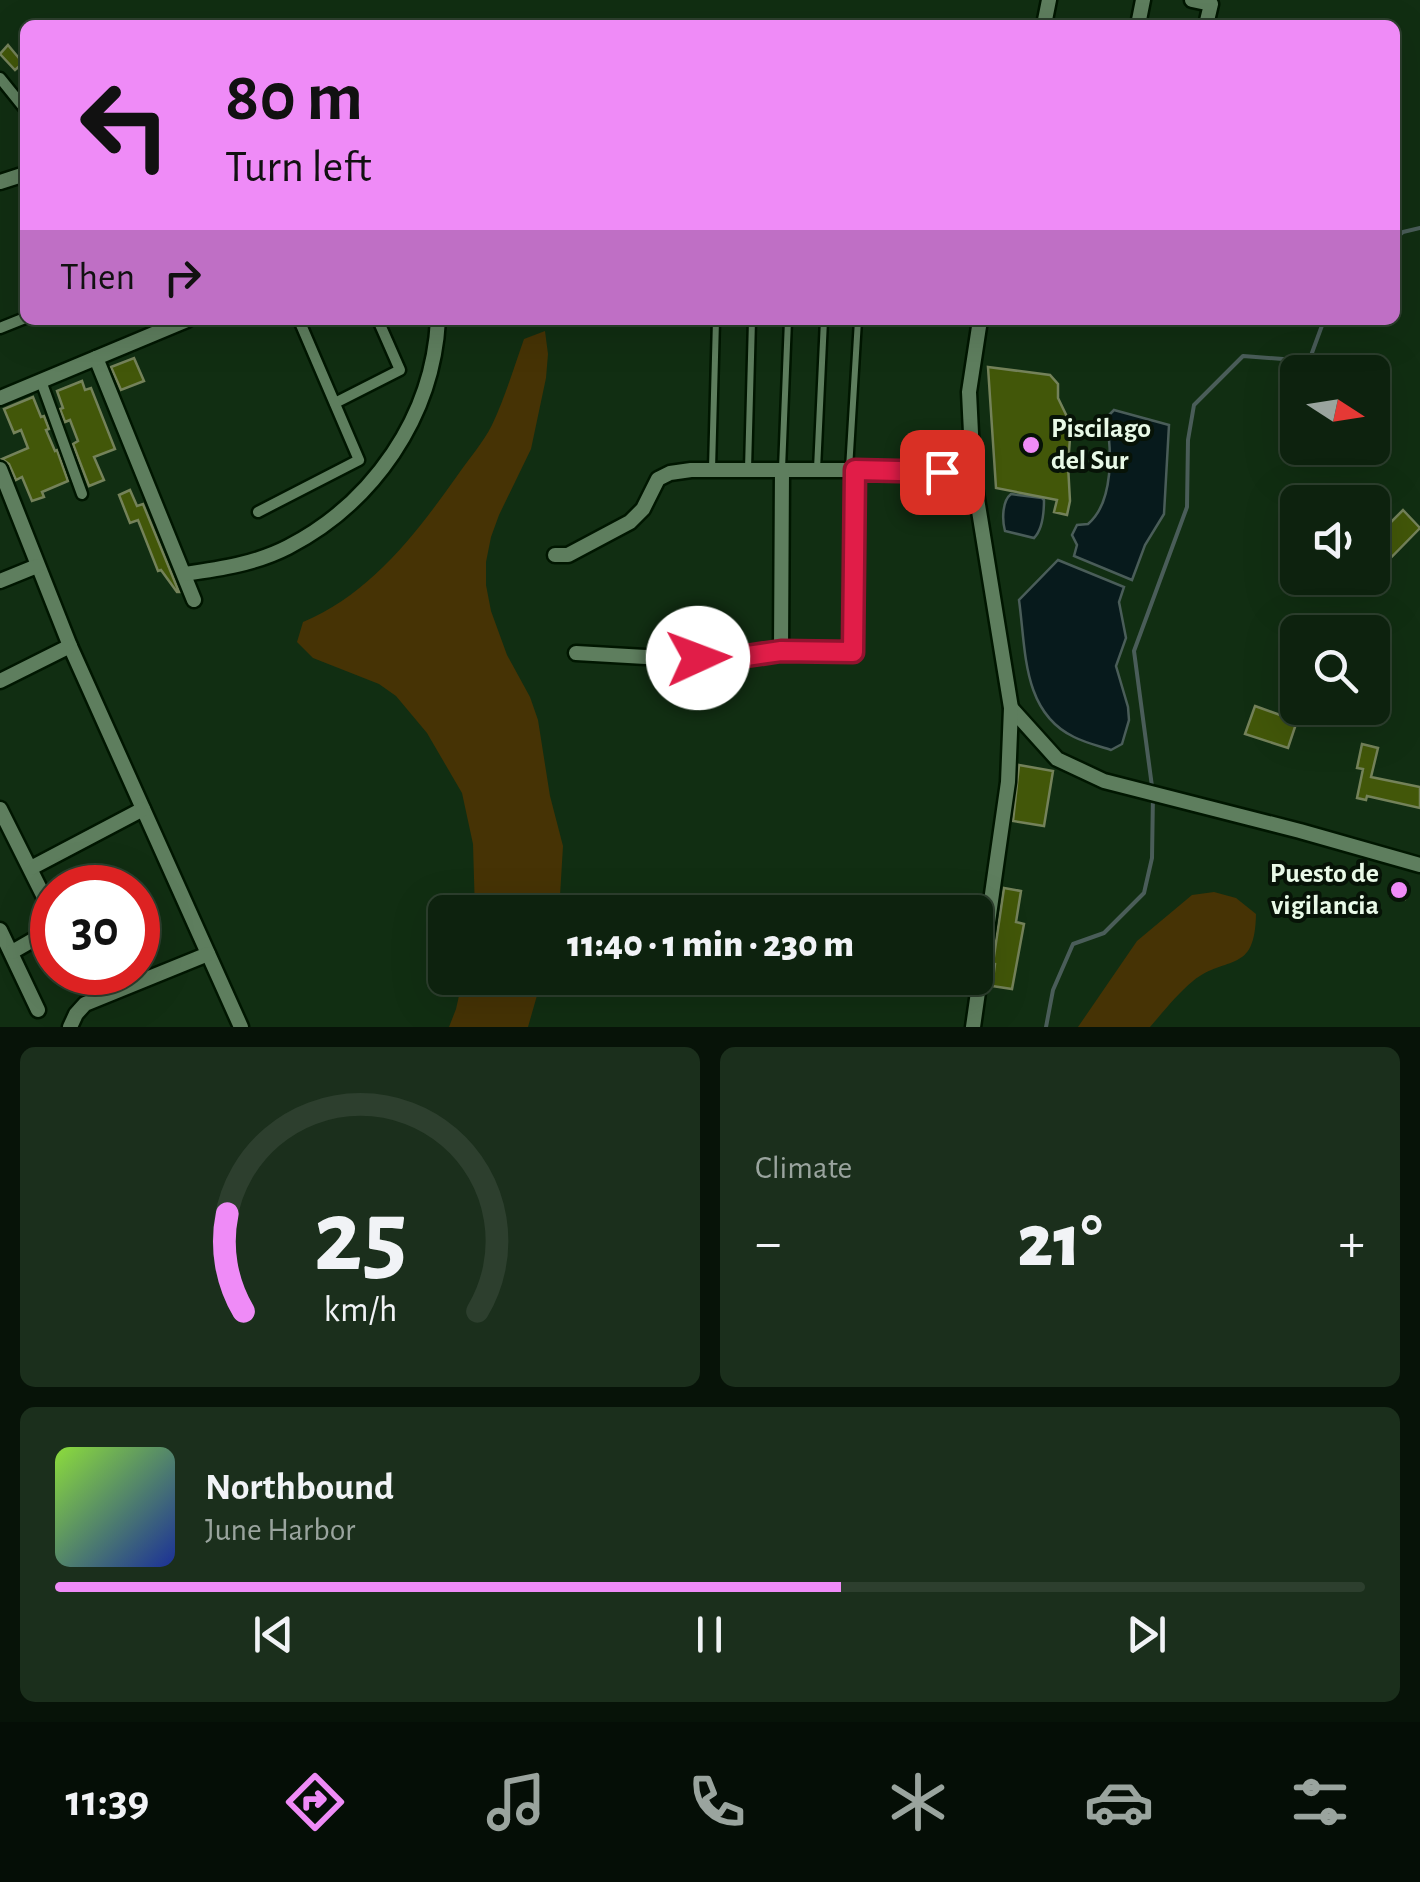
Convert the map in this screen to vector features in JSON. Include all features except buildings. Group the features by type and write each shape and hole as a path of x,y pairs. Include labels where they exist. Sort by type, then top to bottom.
{"street":[{"path":"1192,0 1211,4 1207,20"},
{"path":"0,78 20,103"},
{"path":"0,398 96,358 159,325"},
{"path":"258,512 359,460 301,325"},
{"path":"335,403 400,370 380,325"},
{"path":"184,574 236,566 285,548 330,521 370,486 401,443 424,395 438,325"},
{"path":"973,1027 1008,782 1011,708 973,474 969,392 979,325"},
{"path":"96,358 194,600"},
{"path":"42,381 82,494"},
{"path":"0,470 70,646 240,1027"},
{"path":"781,651 782,470"},
{"path":"576,653 733,658 781,651 853,652 852,470"},
{"path":"555,555 568,555 630,522 643,509 658,479 670,473 912,470 973,474"},
{"path":"0,581 37,566"},
{"path":"0,681 70,646"},
{"path":"1011,708 1056,759 1104,780 1420,865"},
{"path":"0,808 30,868"},
{"path":"36,865 143,809"},
{"path":"0,930 38,1010"},
{"path":"12,952 30,942"},
{"path":"70,1027 85,1004 208,954"}],"lane":[{"path":"712,470 716,325"},
{"path":"748,470 752,325"},
{"path":"782,470 788,325"},
{"path":"817,470 824,325"},
{"path":"852,470 858,325"}],"shaded area":[{"path":"545,331 546,378 531,449 491,537 486,585 507,655 538,720 550,796 563,846 560,895 474,895 473,844 462,793 427,733 396,696 379,684 313,658 297,642 303,622 350,596 390,560 425,519 488,432 524,339"},
{"path":"1114,410 1169,425 1164,514 1145,545 1132,580 1074,556 1077,545 1072,535 1077,525 1088,524 1096,514 1107,489 1110,460 1106,418"},
{"name":"Piscilago del Sur","path":"1011,494 1044,500 1041,525 1034,538 1005,531 1004,511"},
{"path":"1058,560 1124,587 1119,602 1126,638 1116,666 1129,720 1122,744 1111,750 1057,726 1044,712 1030,678 1019,600"},
{"path":"1214,892 1236,898 1256,914 1251,946 1245,955 1193,981 1150,1027 1078,1027 1137,941 1192,895"},
{"path":"459,995 537,995 528,1027 449,1027"}],"waterway":[{"path":"1400,235 1420,228"},
{"path":"1046,1027 1053,990 1073,944 1104,933 1144,893 1152,858 1153,794 1134,651 1187,507 1188,440 1194,405 1243,356 1309,361 1322,325"}],"place":[{"name":"Piscilago del Sur","path":"1031,445"},
{"name":"Puesto de vigilancia","path":"1399,890"}],"route":[{"path":"698,658 781,651 853,652 855,470 942,472"}]}
